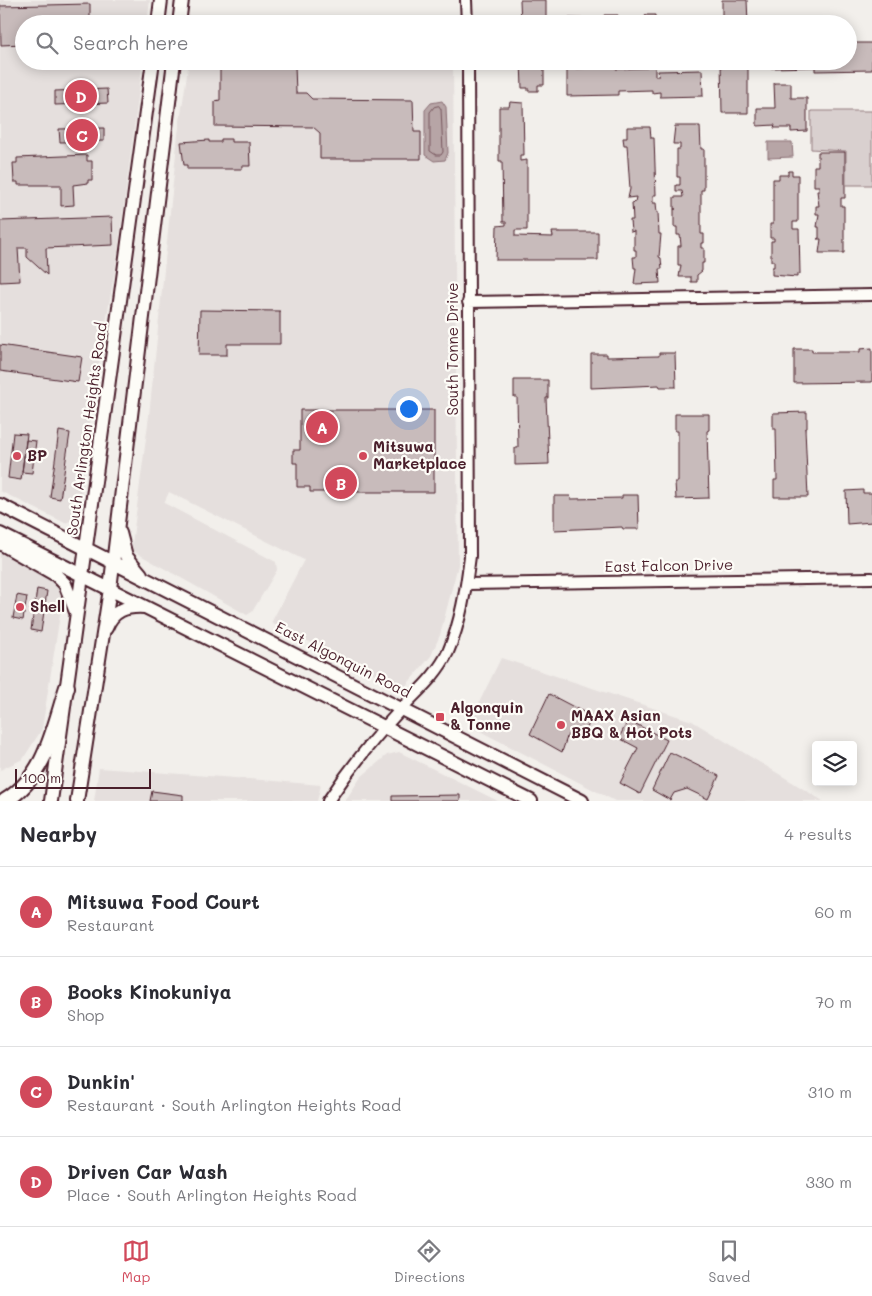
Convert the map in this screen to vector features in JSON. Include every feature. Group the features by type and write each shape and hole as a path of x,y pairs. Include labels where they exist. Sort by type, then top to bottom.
{"highway":[{"path":"5,801 23,789 42,763 67,687"}],"main road":[{"path":"159,15 161,0"},
{"path":"180,15 182,0"},
{"name":"South Arlington Heights Road","path":"52,801 83,575 88,551 152,70"},
{"path":"77,801 110,589 173,70"},
{"name":"East Algonquin Road","path":"0,505 582,801"},
{"path":"118,525 122,547 126,556 137,571 151,582"},
{"path":"0,534 532,801"},
{"path":"0,543 56,575 65,584 77,617"},
{"path":"103,637 108,623 118,611 128,606 147,608"}],"street":[{"path":"466,0 467,15"},
{"name":"South Tonne Drive","path":"328,801 350,770 402,708 433,678 447,653 456,630 467,584 470,556 468,70"},
{"path":"468,302 872,295"},
{"name":"East Falcon Drive","path":"467,584 872,578"}],"shaded area":[{"path":"0,0 150,0 148,15 15,15 15,70 142,70 117,258 90,416 79,513 76,519 65,523 0,491"},
{"path":"188,70 453,70 458,565 440,635 431,656 404,688 271,623 304,560 169,492 164,503 276,562 277,570 252,612 247,615 133,551 132,544 149,416 178,134"},
{"path":"811,111 872,111 872,185 846,185 846,151 811,149"},
{"path":"0,551 57,582 63,596 42,729 23,759 0,770"},
{"path":"501,658 692,721 823,801 615,801 468,725"},
{"path":"399,752 498,801 345,801 361,777 387,755"},
{"path":"99,768 321,785 317,801 94,801"}],"water":[{"path":"442,101 446,107 448,153 445,160 434,161 425,155 425,110 431,103"},
{"path":"768,142 792,142 793,157 768,158"}],"building":[{"path":"520,0 546,0 546,15 521,15"},
{"path":"722,0 747,0 748,15 722,15"},
{"path":"90,4 90,15 15,15 15,44 1,45 0,6"},
{"path":"857,43 872,43 872,70 815,71 857,70"},
{"path":"220,70 295,70 296,93 306,93 312,99 413,100 414,132 421,132 421,159 320,159 320,133 313,127 215,126 215,101 220,100"},
{"path":"521,70 544,70 544,85 538,85 538,91 528,91 528,88 522,88"},
{"path":"567,70 655,70 655,76 659,76 658,71 702,70 703,96 660,97 660,92 652,93 652,90 618,91 618,95 567,96"},
{"path":"721,70 748,70 748,113 722,113"},
{"path":"774,83 791,83 791,98 807,98 807,131 791,132 791,128 774,128 775,125 757,126 757,108 775,108"},
{"path":"107,89 108,103 55,105 55,91"},
{"path":"510,102 523,103 524,155 520,155 520,161 527,160 527,230 515,230 515,236 553,237 552,232 598,232 598,260 496,260 497,226 506,225 506,222 503,222 502,161 499,161 499,107 509,107"},
{"path":"675,126 700,126 701,149 704,149 704,190 701,190 701,234 704,234 704,243 701,243 701,248 704,248 704,263 702,263 702,271 697,275 697,282 691,282 691,277 679,277 681,265 678,265 678,246 681,246 680,235 677,235 677,227 674,227 674,197 683,197 682,191 676,191 676,185 680,185 680,177 677,177 677,149 680,149 680,144 673,144"},
{"path":"627,127 650,127 651,138 654,138 656,195 653,195 653,203 656,203 659,234 661,234 659,257 661,258 662,269 659,269 660,283 634,284 636,268 634,268 633,257 636,257 636,250 634,250 634,231 631,232 630,220 633,220 632,203 635,202 636,197 628,198 630,189 627,145 624,145 623,138 627,138"},
{"path":"104,128 104,141 60,142 59,129"},
{"path":"221,139 231,139 231,142 249,142 250,166 242,166 242,169 187,169 187,165 184,165 181,142 209,140 209,142 221,142"},
{"path":"818,152 845,152 845,198 841,198 841,206 844,206 844,253 819,253 821,239 817,239 819,238 819,227 817,227 819,214 816,214 816,206 819,206 817,191 819,191 819,186 814,186 814,166 818,166"},
{"path":"87,155 87,161 92,161 92,180 88,180 88,183 73,185 74,205 61,206 61,185 18,185 18,182 14,182 13,163 17,163 17,158"},
{"path":"788,171 792,171 792,175 798,175 798,222 793,222 793,229 799,229 800,274 797,274 797,277 772,275 774,261 771,261 771,241 774,241 774,238 770,238 770,224 773,224 773,179 779,179 779,175 788,175"},
{"path":"112,217 113,245 46,248 47,275 27,257 27,248 18,248 20,281 0,282 0,221"},
{"path":"200,310 280,311 280,344 227,344 227,355 199,355"},
{"path":"0,345 82,357 78,382 0,371"},
{"path":"872,348 872,382 794,383 794,349 812,349 812,352 860,352 860,349"},
{"path":"659,353 675,353 676,387 660,387 659,385 591,388 591,354 607,354 607,357 659,356"},
{"path":"514,380 548,380 548,398 546,398 549,464 515,465 515,448 518,448 517,397 514,397"},
{"name":"Mitsuwa Marketplace","path":"300,410 434,410 434,492 310,492 310,487 297,487 297,463 293,463 293,450 300,450"},
{"path":"807,412 807,428 805,429 808,497 774,497 774,480 777,480 776,429 773,429 773,413"},
{"path":"675,414 709,414 709,430 707,431 709,498 676,499 678,431 675,431"},
{"name":"BP","path":"59,431 70,433 60,499 50,497"},
{"name":"BP","path":"13,433 27,434 21,480 8,478"},
{"path":"26,440 36,441 32,473 22,472"},
{"path":"863,490 863,493 872,493 872,522 847,524 846,491"},
{"path":"622,495 638,495 639,529 623,529 622,527 554,530 554,496 570,496 571,499 622,498"},
{"name":"Shell","path":"37,589 47,591 41,632 31,630"},
{"name":"Shell","path":"17,595 27,597 23,620 13,618"},
{"name":"MAAX Asian BBQ & Hot Pots","path":"549,694 593,717 580,740 568,734 562,752 530,734"},
{"path":"628,720 667,740 640,794 620,783 638,748 619,738"},
{"path":"670,752 719,776 708,799 687,789 674,793 670,800 652,790"},
{"path":"152,791 183,795 183,801 150,801"},
{"path":"460,795 460,801 392,801 392,796"}],"place":[{"name":"Driven Car Wash","path":"81,96"},
{"name":"Dunkin'","path":"82,135"},
{"name":"Mitsuwa Food Court","path":"322,427"},
{"name":"BP","path":"17,456"},
{"name":"Mitsuwa Marketplace","path":"363,456"},
{"name":"Books Kinokuniya","path":"341,483"},
{"name":"Shell","path":"20,607"},
{"name":"Algonquin & Tonne","path":"440,717"},
{"name":"MAAX Asian BBQ & Hot Pots","path":"561,725"}]}
